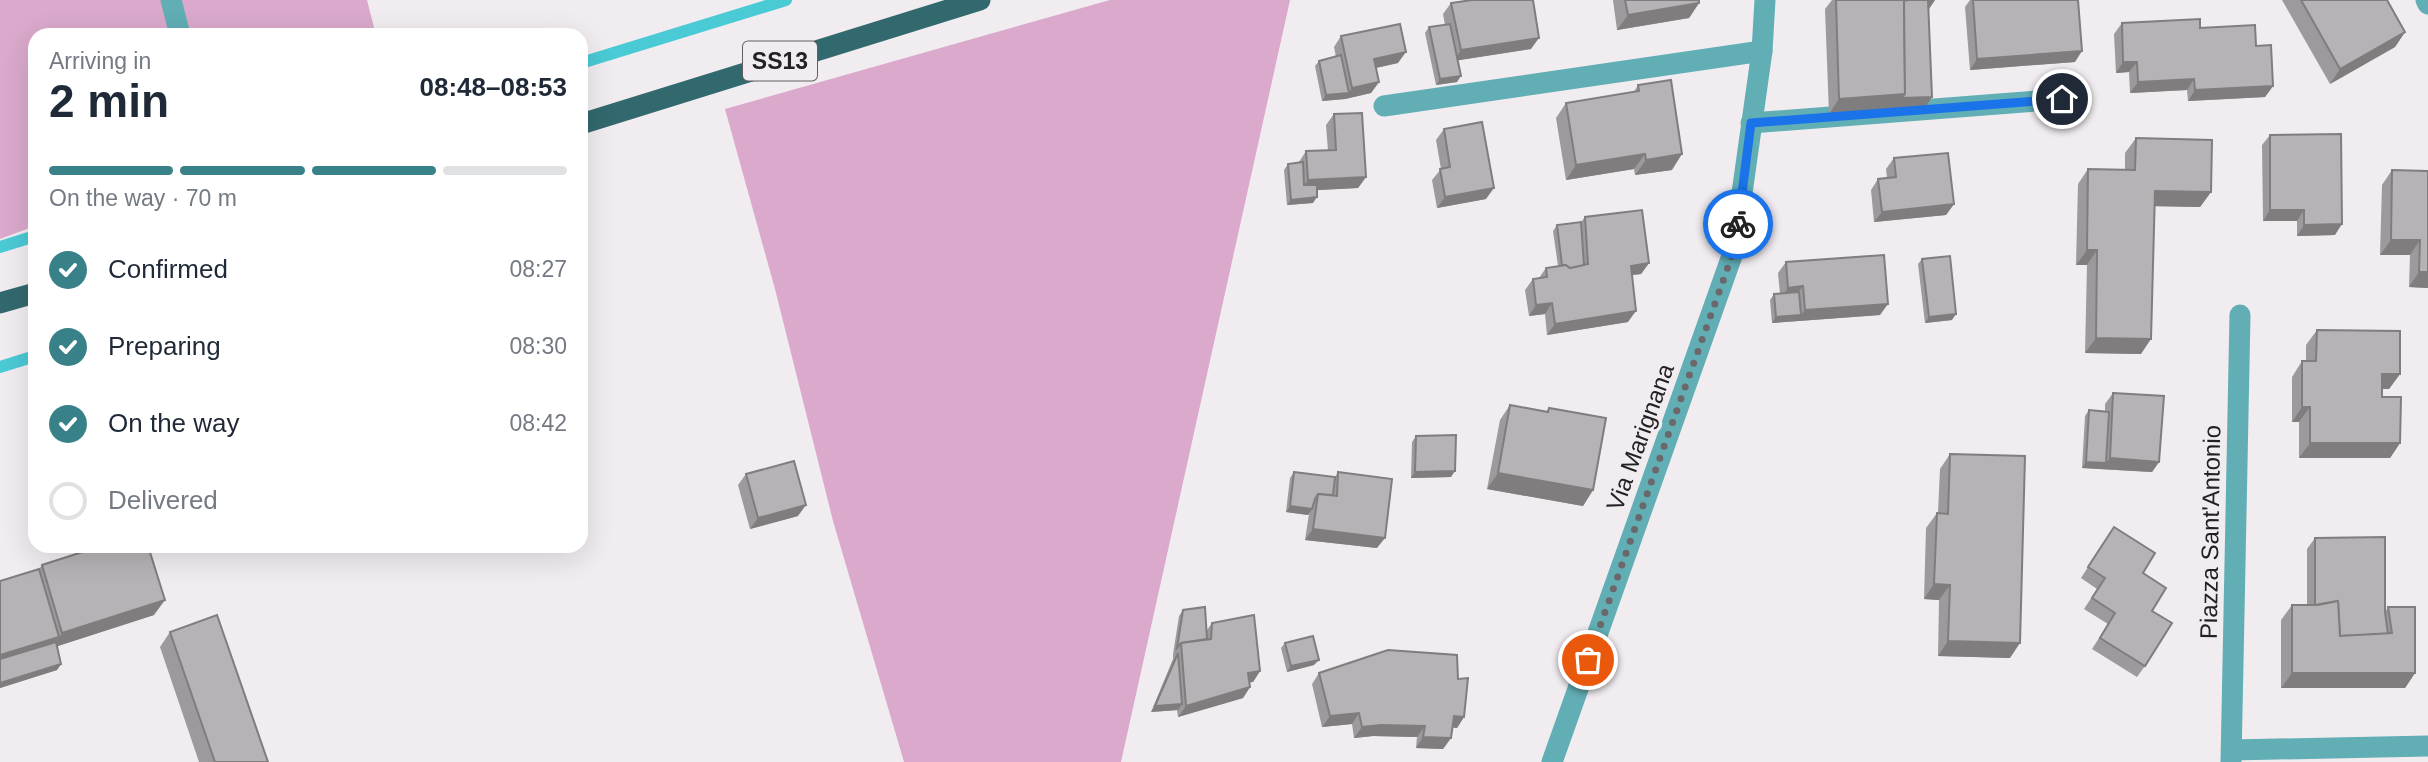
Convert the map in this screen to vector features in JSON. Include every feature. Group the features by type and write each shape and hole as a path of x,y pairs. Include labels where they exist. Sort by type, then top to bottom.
{"main road":[{"name":"SS13","path":"588,122 955,4 980,0"},
{"path":"0,303 28,295"}],"street":[{"path":"171,0 178,28"},
{"name":"Via Marignana","path":"1552,762 1734,250 1762,51 1765,0"},
{"path":"1384,106 1762,51"},
{"path":"1751,123 2062,99"},
{"name":"Piazza Sant'Antonio","path":"2241,315 2231,756 2428,746"}],"shaded area":[{"path":"0,0 367,0 374,28 28,28 28,229 0,239"},
{"path":"1110,0 1290,0 1121,762 904,762 833,521 775,289 725,109"}],"building":[{"path":"1472,0 1533,0 1539,38 1461,50 1451,3"},
{"path":"1625,0 1699,0 1699,3 1628,15"},
{"path":"1836,0 1904,0 1905,94 1839,99"},
{"path":"1928,0 1932,97 1902,98 1905,94 1904,1"},
{"path":"1973,0 2078,0 2082,51 1977,59"},
{"path":"2301,0 2387,0 2405,32 2340,69"},
{"path":"2200,19 2200,28 2255,25 2256,46 2271,45 2273,86 2195,90 2194,79 2138,82 2137,62 2123,62 2122,23"},
{"path":"1400,24 1406,52 1374,59 1379,82 1352,88 1341,36"},
{"path":"1450,24 1461,76 1440,79 1429,27"},
{"path":"1341,55 1349,93 1326,95 1319,61"},
{"path":"1671,80 1682,154 1646,160 1645,154 1576,165 1566,103 1639,91 1638,85"},
{"path":"1362,113 1366,177 1308,180 1306,151 1336,150 1334,114"},
{"path":"1482,122 1494,188 1445,197 1440,169 1450,167 1444,129"},
{"path":"2341,134 2342,224 2304,225 2304,210 2270,210 2270,135"},
{"path":"2136,138 2212,140 2211,192 2155,191 2151,339 2096,338 2097,250 2087,250 2088,169 2135,170"},
{"path":"1948,153 1954,204 1882,212 1878,179 1896,177 1894,158"},
{"path":"1303,162 1304,185 1317,185 1317,197 1291,200 1288,164"},
{"path":"2392,170 2428,171 2428,272 2419,272 2420,240 2391,240"},
{"path":"1642,210 1649,263 1631,266 1636,311 1555,324 1552,303 1536,305 1533,279 1547,277 1546,268 1566,265 1570,268 1588,264 1585,217"},
{"path":"1581,222 1584,265 1570,268 1562,265 1557,225"},
{"path":"1884,255 1888,304 1805,310 1803,286 1788,288 1786,262"},
{"path":"1950,256 1956,314 1929,317 1922,259"},
{"path":"1799,292 1801,315 1776,317 1774,294"},
{"path":"2317,330 2400,331 2400,374 2382,374 2382,397 2401,397 2400,443 2310,443 2310,407 2302,407 2302,361 2316,361"},
{"path":"2113,393 2164,396 2159,462 2110,458"},
{"path":"1510,405 1548,412 1549,408 1606,418 1593,490 1498,473"},
{"path":"2089,410 2109,412 2106,463 2086,462"},
{"path":"1456,435 1455,471 1415,472 1416,436"},
{"path":"1950,454 2025,456 2020,643 1948,641 1950,585 1934,584 1937,513 1948,514"},
{"path":"794,461 806,505 758,518 746,474"},
{"path":"1294,472 1335,477 1333,495 1318,494 1312,509 1290,506"},
{"path":"1338,472 1392,479 1385,538 1313,529 1318,494 1337,496"},
{"path":"2114,527 2155,553 2143,573 2166,588 2152,611 2172,623 2145,666 2100,638 2115,613 2092,598 2105,578 2088,567"},
{"path":"2385,537 2385,612 2388,634 2340,636 2338,601 2315,605 2315,538"},
{"path":"79,553 150,553 165,600 62,633 42,565"},
{"path":"39,569 59,637 0,655 0,581"},
{"path":"2338,601 2340,636 2392,633 2388,607 2415,607 2415,673 2292,673 2292,605 2318,605"},
{"path":"1205,607 1207,639 1181,643 1177,648 1183,610"},
{"path":"217,615 268,762 215,762 170,632"},
{"path":"1254,615 1260,671 1248,673 1250,687 1186,706 1181,643 1211,639 1212,623"},
{"path":"1313,636 1319,660 1291,666 1285,643"},
{"path":"56,642 61,664 0,683 0,659"},
{"path":"1388,650 1457,655 1458,679 1468,678 1464,717 1454,716 1451,738 1423,737 1425,726 1362,727 1359,713 1330,716 1319,673"},
{"path":"1178,653 1182,704 1155,706"}],"waterway":[{"path":"588,61 786,0"},
{"path":"0,247 28,238"},
{"path":"0,367 28,358"}],"way so far":[{"path":"1588,660 1734,250 1738,224"}],"route":[{"path":"1738,224 1751,123 2062,99"}]}
